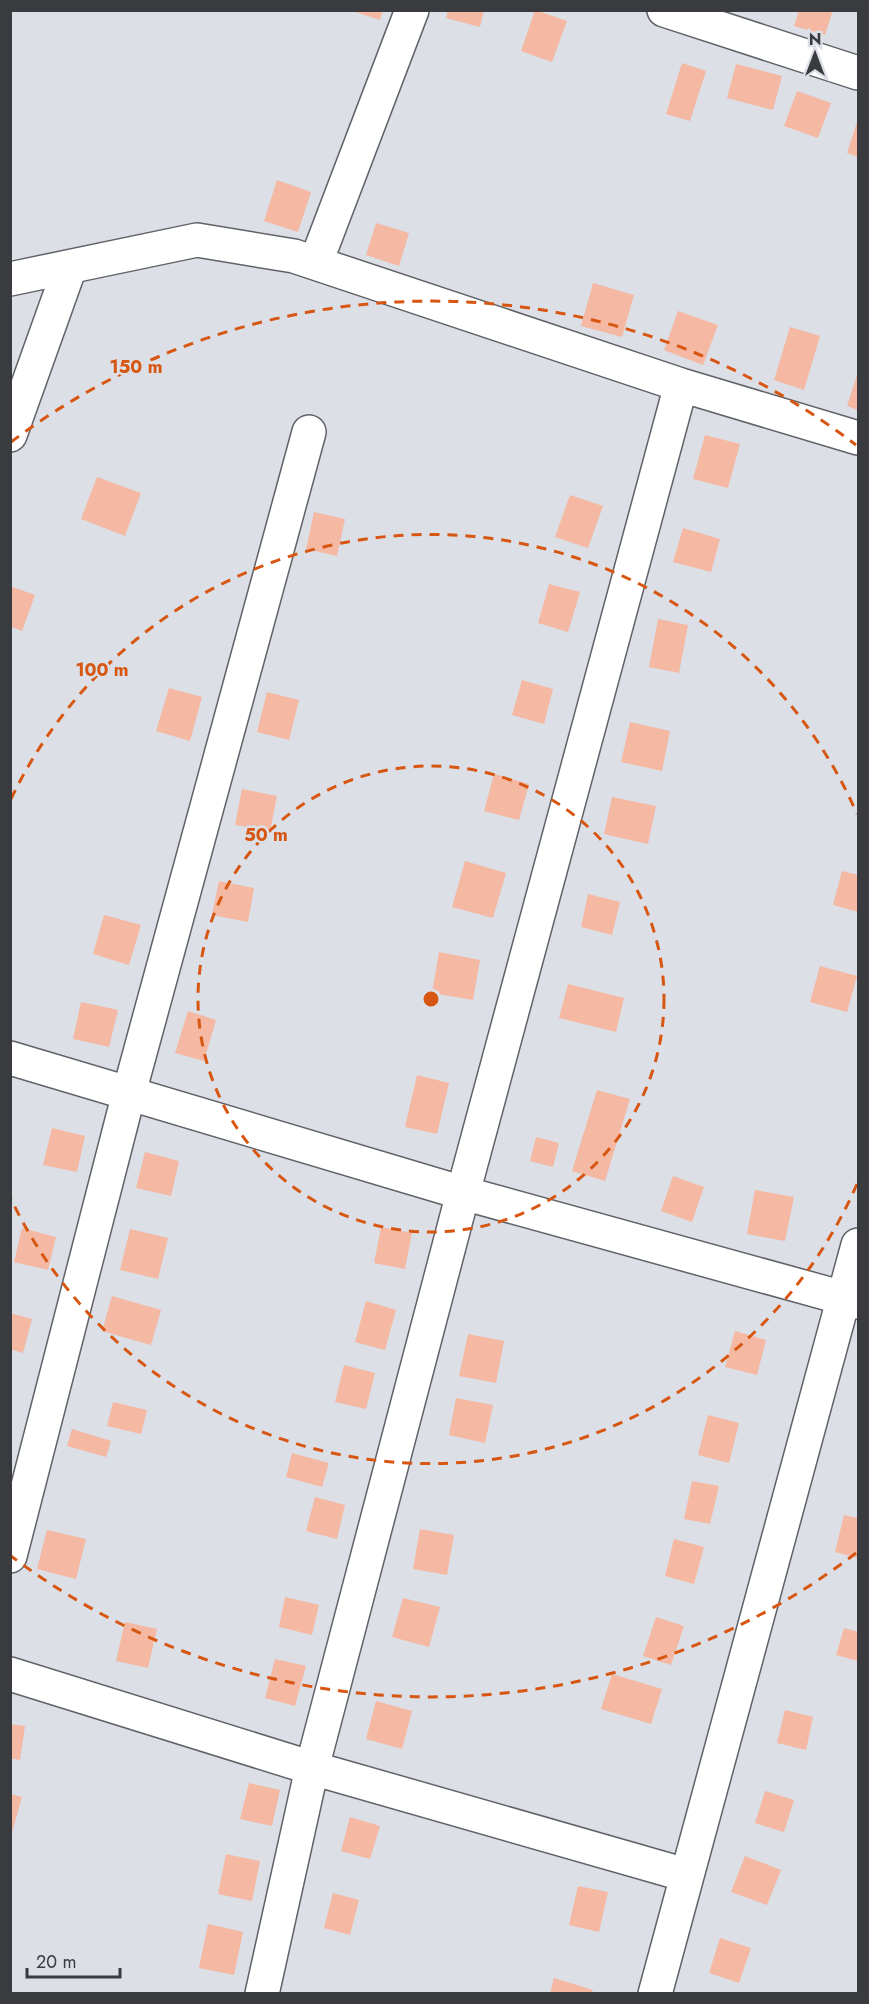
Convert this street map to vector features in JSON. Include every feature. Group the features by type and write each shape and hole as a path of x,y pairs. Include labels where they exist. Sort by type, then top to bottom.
{"street":[{"path":"316,262 412,10"},
{"path":"664,10 858,73"},
{"path":"10,279 197,240 294,256 681,385 858,438"},
{"path":"10,435 70,267"},
{"path":"262,1994 312,1768 463,1193 681,385"},
{"path":"10,1556 129,1093 309,432"},
{"path":"10,1058 463,1193 851,1300"},
{"path":"655,1994 686,1875 851,1300 858,1245"},
{"path":"10,1674 312,1768 686,1875"}],"building":[{"path":"349,10 383,10 380,20"},
{"path":"448,10 484,10 480,27 446,18"},
{"path":"535,10 567,21 552,62 521,51"},
{"path":"799,10 833,10 825,35 794,26"},
{"path":"682,63 706,71 690,121 666,114"},
{"path":"736,64 782,76 773,110 727,98"},
{"path":"797,91 831,103 818,138 784,126"},
{"path":"858,119 858,157 847,153"},
{"path":"277,180 311,192 298,232 264,221"},
{"path":"376,223 409,233 399,266 366,255"},
{"path":"593,283 634,295 622,337 581,326"},
{"path":"678,311 718,325 703,365 664,350"},
{"path":"790,327 820,336 804,390 774,380"},
{"path":"858,372 858,410 847,406"},
{"path":"705,435 740,444 728,488 693,479"},
{"path":"97,477 141,493 125,536 81,519"},
{"path":"570,495 603,506 588,548 555,537"},
{"path":"314,512 345,519 337,556 306,549"},
{"path":"683,528 720,539 711,572 673,562"},
{"path":"549,584 580,592 568,632 538,623"},
{"path":"10,586 35,595 22,631 10,626"},
{"path":"658,619 688,625 679,673 649,667"},
{"path":"522,680 553,689 544,724 512,715"},
{"path":"169,688 202,697 190,741 156,731"},
{"path":"267,692 299,700 289,740 257,732"},
{"path":"630,722 670,731 662,771 621,762"},
{"path":"494,774 529,784 519,820 484,811"},
{"path":"242,789 277,796 270,831 235,825"},
{"path":"612,797 656,806 648,844 604,834"},
{"path":"465,861 506,873 493,918 452,907"},
{"path":"842,871 858,875 858,912 833,905"},
{"path":"219,881 254,888 248,922 212,915"},
{"path":"588,894 620,902 612,935 581,927"},
{"path":"104,915 141,925 129,965 93,954"},
{"path":"439,952 480,960 473,1000 432,993"},
{"path":"820,966 857,976 847,1012 810,1002"},
{"path":"568,984 624,998 616,1032 559,1018"},
{"path":"81,1002 118,1010 109,1047 73,1039"},
{"path":"188,1011 216,1020 204,1061 175,1053"},
{"path":"417,1075 449,1083 437,1134 405,1127"},
{"path":"597,1090 630,1099 605,1181 572,1171"},
{"path":"52,1128 85,1136 77,1172 43,1165"},
{"path":"536,1137 559,1143 553,1167 530,1161"},
{"path":"145,1152 179,1161 171,1196 136,1188"},
{"path":"673,1176 704,1187 692,1222 661,1211"},
{"path":"755,1190 794,1197 785,1241 747,1234"},
{"path":"381,1227 412,1233 405,1269 374,1263"},
{"path":"22,1228 56,1237 48,1270 14,1262"},
{"path":"130,1229 168,1238 158,1279 120,1270"},
{"path":"112,1296 161,1310 151,1345 102,1331"},
{"path":"366,1301 396,1310 385,1350 355,1342"},
{"path":"10,1313 32,1319 23,1353 10,1349"},
{"path":"735,1331 766,1340 757,1375 725,1367"},
{"path":"468,1334 504,1341 496,1383 459,1376"},
{"path":"344,1365 375,1373 366,1409 335,1402"},
{"path":"456,1398 493,1405 485,1443 449,1435"},
{"path":"113,1402 147,1410 141,1434 107,1426"},
{"path":"708,1415 739,1423 729,1463 698,1455"},
{"path":"72,1429 111,1441 106,1457 67,1446"},
{"path":"292,1453 329,1463 322,1487 286,1477"},
{"path":"692,1481 719,1486 710,1524 684,1519"},
{"path":"315,1497 345,1505 337,1539 306,1531"},
{"path":"844,1515 858,1518 858,1558 835,1552"},
{"path":"420,1529 454,1535 447,1575 413,1569"},
{"path":"47,1530 86,1539 76,1579 37,1569"},
{"path":"674,1539 704,1547 694,1584 665,1576"},
{"path":"285,1597 319,1605 312,1635 279,1627"},
{"path":"403,1598 440,1607 429,1647 392,1637"},
{"path":"656,1617 684,1626 671,1665 643,1656"},
{"path":"125,1622 157,1629 148,1668 116,1661"},
{"path":"844,1628 858,1632 858,1661 836,1655"},
{"path":"275,1659 306,1666 295,1706 265,1698"},
{"path":"612,1674 662,1689 651,1724 601,1709"},
{"path":"376,1701 412,1711 402,1749 366,1739"},
{"path":"785,1710 813,1717 806,1750 777,1743"},
{"path":"10,1724 25,1726 20,1760 10,1758"},
{"path":"249,1783 280,1790 272,1826 240,1819"},
{"path":"765,1791 794,1800 784,1832 755,1823"},
{"path":"10,1794 22,1797 11,1836 10,1836"},
{"path":"350,1817 380,1826 370,1859 341,1851"},
{"path":"226,1854 260,1861 252,1901 218,1894"},
{"path":"745,1856 781,1870 767,1905 731,1892"},
{"path":"578,1886 608,1892 599,1932 569,1925"},
{"path":"333,1893 359,1900 350,1935 324,1928"},
{"path":"208,1924 243,1932 234,1975 199,1968"},
{"path":"720,1938 751,1948 739,1983 709,1973"},
{"path":"554,1978 593,1990 591,1994 550,1994"}]}
